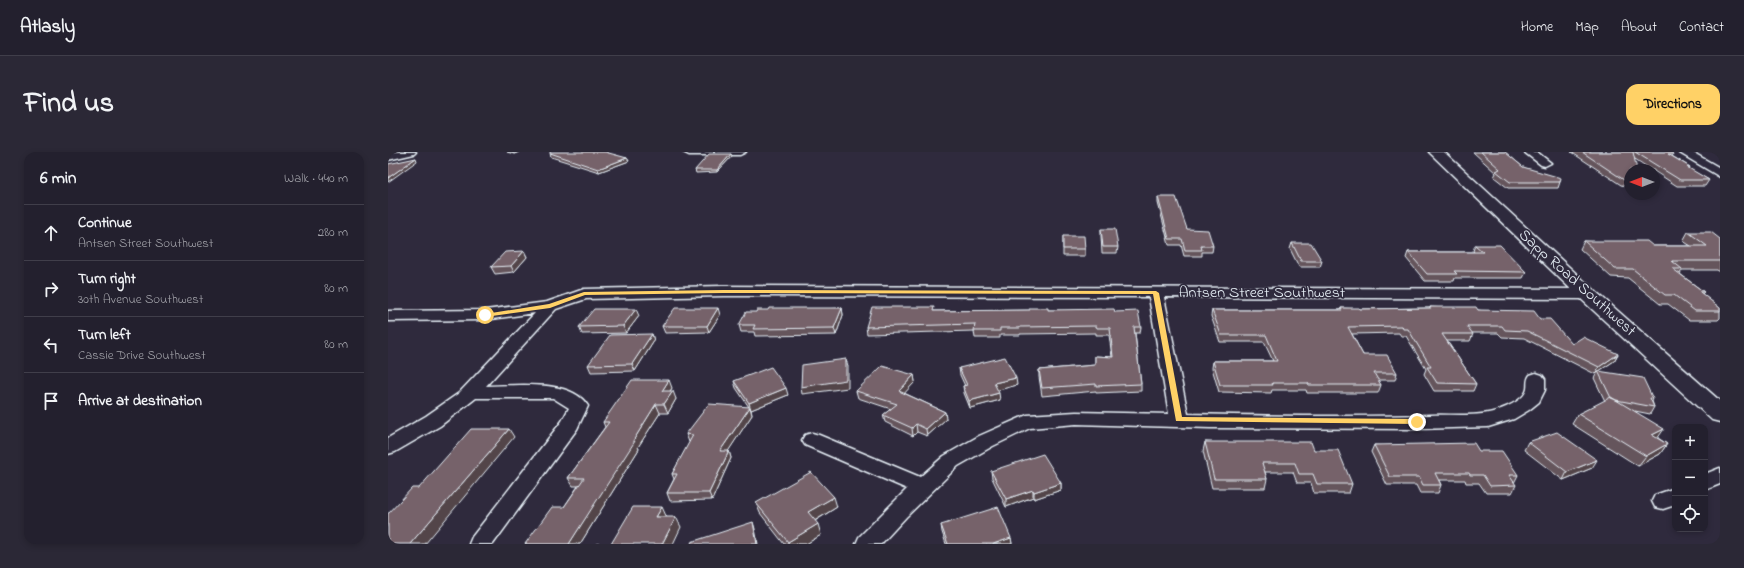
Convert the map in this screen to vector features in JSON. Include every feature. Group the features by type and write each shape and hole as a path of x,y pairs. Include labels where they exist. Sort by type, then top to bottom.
{"street":[{"path":"388,156 410,152"},
{"path":"689,152 740,152"},
{"name":"Sapp Road Southwest","path":"1436,152 1587,294 1720,414"},
{"path":"1530,152 1545,163"},
{"path":"1684,152 1720,173"},
{"name":"Antsen Street Southwest","path":"388,316 485,315 550,306 584,294 723,291 1587,294"},
{"path":"1156,293 1179,419"},
{"path":"388,446 433,421 472,392 550,306"},
{"path":"867,544 922,487 951,460 986,441 1027,422 1076,418 1417,422 1488,420 1507,414 1532,398 1536,390 1536,379"},
{"path":"472,392 556,392 569,398 579,406 570,424 480,544"},
{"path":"812,440 922,487"},
{"path":"1708,481 1720,476"}],"building":[{"path":"550,152 605,152 627,158 598,169"},
{"path":"1481,152 1505,152 1523,167 1561,178 1560,182 1510,182 1496,171 1500,169"},
{"path":"1582,152 1633,152 1636,164 1624,164 1624,180"},
{"path":"1635,152 1671,152 1673,154 1668,154 1709,180 1680,180 1660,168 1660,164 1654,164"},
{"path":"709,154 731,154 717,170 695,170"},
{"path":"416,158 388,178 388,164"},
{"path":"1158,197 1176,197 1187,229 1208,230 1213,246 1201,246 1202,250 1185,250 1182,239 1169,239"},
{"path":"1101,229 1115,229 1118,247 1103,247"},
{"path":"1688,232 1711,232 1720,239 1720,261 1672,261 1682,269 1673,269 1704,292 1700,292 1720,308 1720,311 1695,311 1674,295 1665,295 1633,269 1615,269 1584,241 1647,241 1653,246 1707,246"},
{"path":"1063,236 1084,236 1085,249 1063,249"},
{"path":"1292,243 1311,243 1322,261 1301,261"},
{"path":"1475,245 1500,245 1526,272 1454,271 1457,274 1427,274 1408,252 1483,252"},
{"path":"524,251 511,266 491,267 505,252"},
{"path":"872,307 934,307 933,311 1030,310 1030,308 1048,308 1048,310 1114,309 1115,312 1138,311 1141,327 1134,327 1141,384 1096,386 1096,384 1042,388 1039,370 1095,365 1095,356 1113,357 1110,328 1097,328 1096,326 1020,327 1000,328 1000,331 974,331 975,324 866,327"},
{"path":"1430,307 1476,307 1478,310 1534,311 1540,319 1550,319 1572,344 1583,337 1618,354 1599,367 1527,331 1505,330 1502,326 1467,326 1473,334 1442,334 1476,384 1437,383 1427,367 1431,367 1408,329 1403,329 1402,326 1348,327 1363,355 1387,355 1397,373 1374,373 1381,385 1309,385 1308,383 1272,383 1273,385 1220,385 1213,361 1277,361 1266,335 1221,335 1212,310 1342,310 1341,308 1431,308"},
{"path":"675,308 718,308 707,326 662,326"},
{"path":"769,308 842,308 834,328 753,329 755,325 739,325 746,312 768,310"},
{"path":"594,309 636,309 623,326 579,327"},
{"path":"652,334 632,364 588,365 610,335"},
{"path":"1005,357 1016,378 994,383 999,393 969,401 963,386 967,385 959,368"},
{"path":"846,359 846,380 801,387 802,365"},
{"path":"882,366 914,375 899,391 945,412 926,429 916,424 912,428 883,415 897,404 856,391"},
{"path":"771,367 786,388 749,403 734,381"},
{"path":"1598,371 1643,378 1653,399 1650,398 1654,407 1611,398"},
{"path":"632,380 669,380 662,391 673,391 664,404 656,404 633,441 635,441 569,544 525,544 552,507 564,507 584,478 568,478 609,422 603,422"},
{"path":"1611,397 1664,429 1652,435 1667,444 1646,456 1578,414"},
{"path":"709,404 750,407 720,451 729,451 709,493 667,493 677,474 672,474 693,435 686,434"},
{"path":"471,429 509,429 410,544 388,544 388,513 412,488 419,488"},
{"path":"1557,432 1597,460 1567,472 1528,442"},
{"path":"1205,442 1311,442 1314,450 1338,450 1352,484 1317,484 1313,474 1299,474 1295,463 1262,463 1267,479 1214,479"},
{"path":"1474,443 1479,451 1502,451 1518,475 1509,475 1516,485 1490,486 1483,475 1470,475 1469,473 1435,473 1441,485 1423,485 1419,477 1390,477 1374,445"},
{"path":"1043,454 1061,483 1006,499 991,471"},
{"path":"811,472 834,497 808,512 818,524 788,542 756,503"},
{"path":"633,507 662,507 656,517 676,517 662,544 611,544"},
{"path":"998,507 1011,538 993,544 948,544 941,525"},
{"path":"753,522 757,544 692,544 691,542"}],"route":[{"path":"485,315 550,306 584,294 723,291 1156,293 1179,419 1355,420 1417,422"}]}
